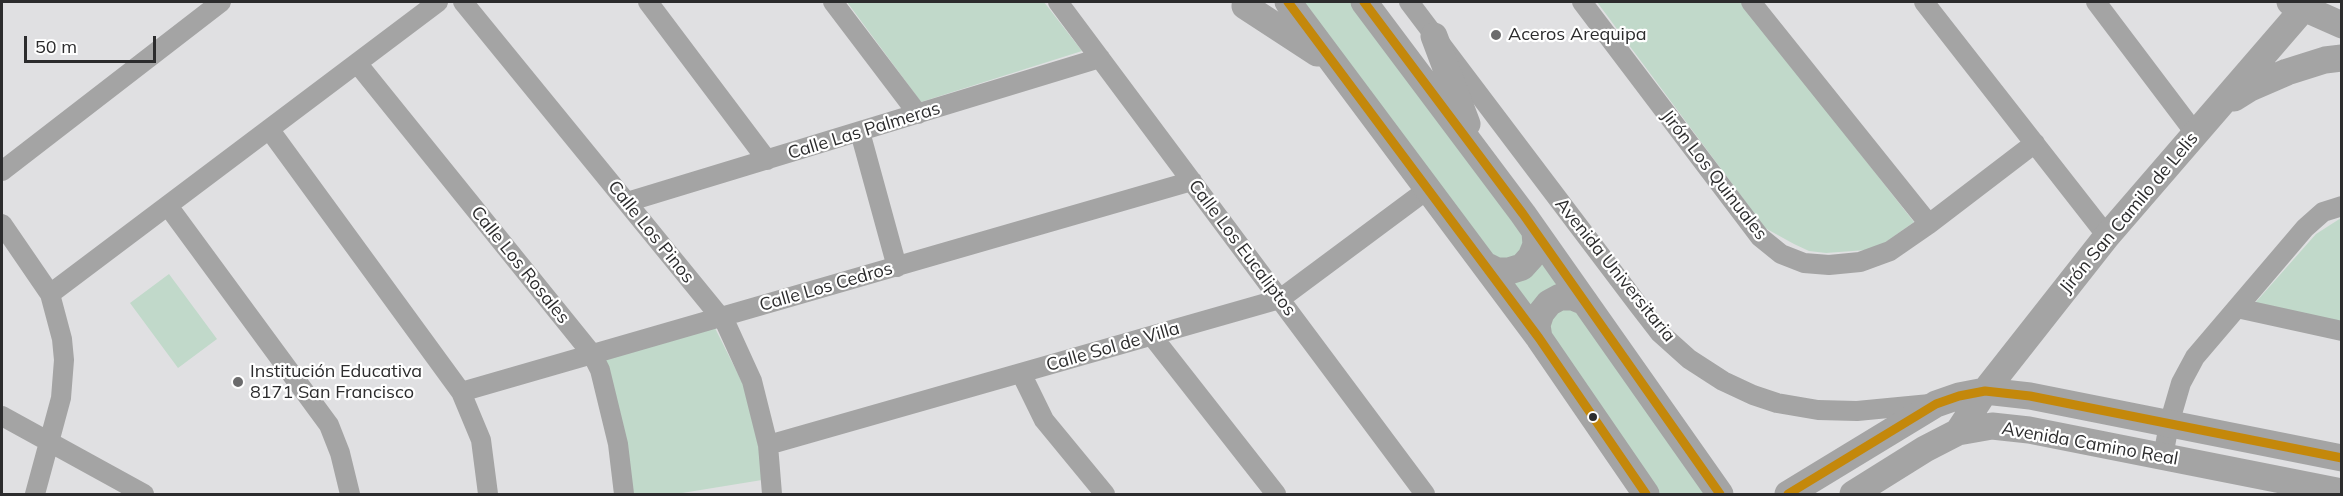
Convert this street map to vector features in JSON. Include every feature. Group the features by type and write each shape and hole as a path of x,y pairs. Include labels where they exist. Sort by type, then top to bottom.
{"main road":[{"path":"1288,2 1539,338 1646,495"},
{"name":"Avenida Universitaria","path":"1364,2 1535,232 1720,495"},
{"path":"2301,4 2342,25"},
{"name":"Jirón San Camilo de Lelis","path":"1958,432 1985,391 2107,236 2215,110 2301,4"},
{"path":"1245,6 1335,64"},
{"path":"1434,36 1477,153"},
{"path":"2215,110 2250,88 2286,72 2325,60 2342,58"},
{"path":"1485,265 1497,271 1509,272 1522,267 1531,257 1536,245 1535,232"},
{"path":"1539,338 1537,325 1541,313 1549,303 1560,297 1574,297 1585,302"},
{"name":"Avenida Camino Real","path":"1788,495 1936,404 1959,396 1985,391 2030,396 2342,458"},
{"name":"Avenida Camino Real","path":"1853,495 1884,484 1958,432 1992,426 2029,430 2342,492"}],"street":[{"path":"2,171 221,2"},
{"path":"50,294 438,2"},
{"name":"Calle Los Pinos","path":"463,2 720,318 742,355 752,381 768,445 772,495"},
{"path":"648,2 767,160"},
{"path":"833,2 918,114"},
{"name":"Calle Los Eucaliptos","path":"1058,2 1425,495"},
{"name":"Avenida Universitaria","path":"1409,2 1660,333 1689,359 1723,381 1777,403 1818,410 1857,411 1936,404"},
{"name":"Jirón Los Quinuales","path":"1582,2 1760,237 1780,254 1804,263 1829,265 1860,262 1890,250 1929,224 2035,143"},
{"path":"1751,2 1929,224"},
{"path":"1924,2 2107,236"},
{"path":"2096,2 2195,133"},
{"name":"Calle Las Palmeras","path":"627,202 1100,58"},
{"name":"Calle Los Rosales","path":"357,63 592,354 600,370 615,434 624,495"},
{"path":"269,129 460,392 481,440 488,495"},
{"path":"860,132 897,267"},
{"name":"Calle Los Cedros","path":"460,392 1192,182"},
{"name":"Calle Sol de Villa","path":"768,445 1280,299 1428,189"},
{"path":"168,206 329,425 340,453 350,495"},
{"path":"2163,457 2169,424 2181,383 2194,357 2305,228 2322,212 2342,206"},
{"path":"2,224 50,294 57,315 64,360 61,398 35,495"},
{"path":"2237,308 2342,331"},
{"path":"1152,336 1276,495"},
{"path":"1021,373 1044,420 1105,495"},
{"path":"2,416 144,495"}],"green space":[{"path":"847,2 1044,2 1082,51 921,102"},
{"path":"1298,2 1354,2 1709,494 1656,494"},
{"path":"1597,2 1741,2 1914,222 1883,244 1866,250 1826,253 1809,251 1765,228"},
{"path":"2341,218 2341,322 2255,303 2316,234"},
{"path":"169,274 217,339 178,368 130,303"},
{"path":"714,326 744,386 759,448 762,480 676,494 633,494 603,358"}],"transit line":[{"path":"1288,2 1539,338 1646,494"},
{"path":"1364,2 1523,214 1720,494"},
{"path":"1788,494 1936,404 1959,396 1985,391 2030,396 2342,458"}],"place":[{"name":"Aceros Arequipa","path":"1496,35"},
{"name":"Institución Educativa 8171 San Francisco","path":"238,382"}]}
